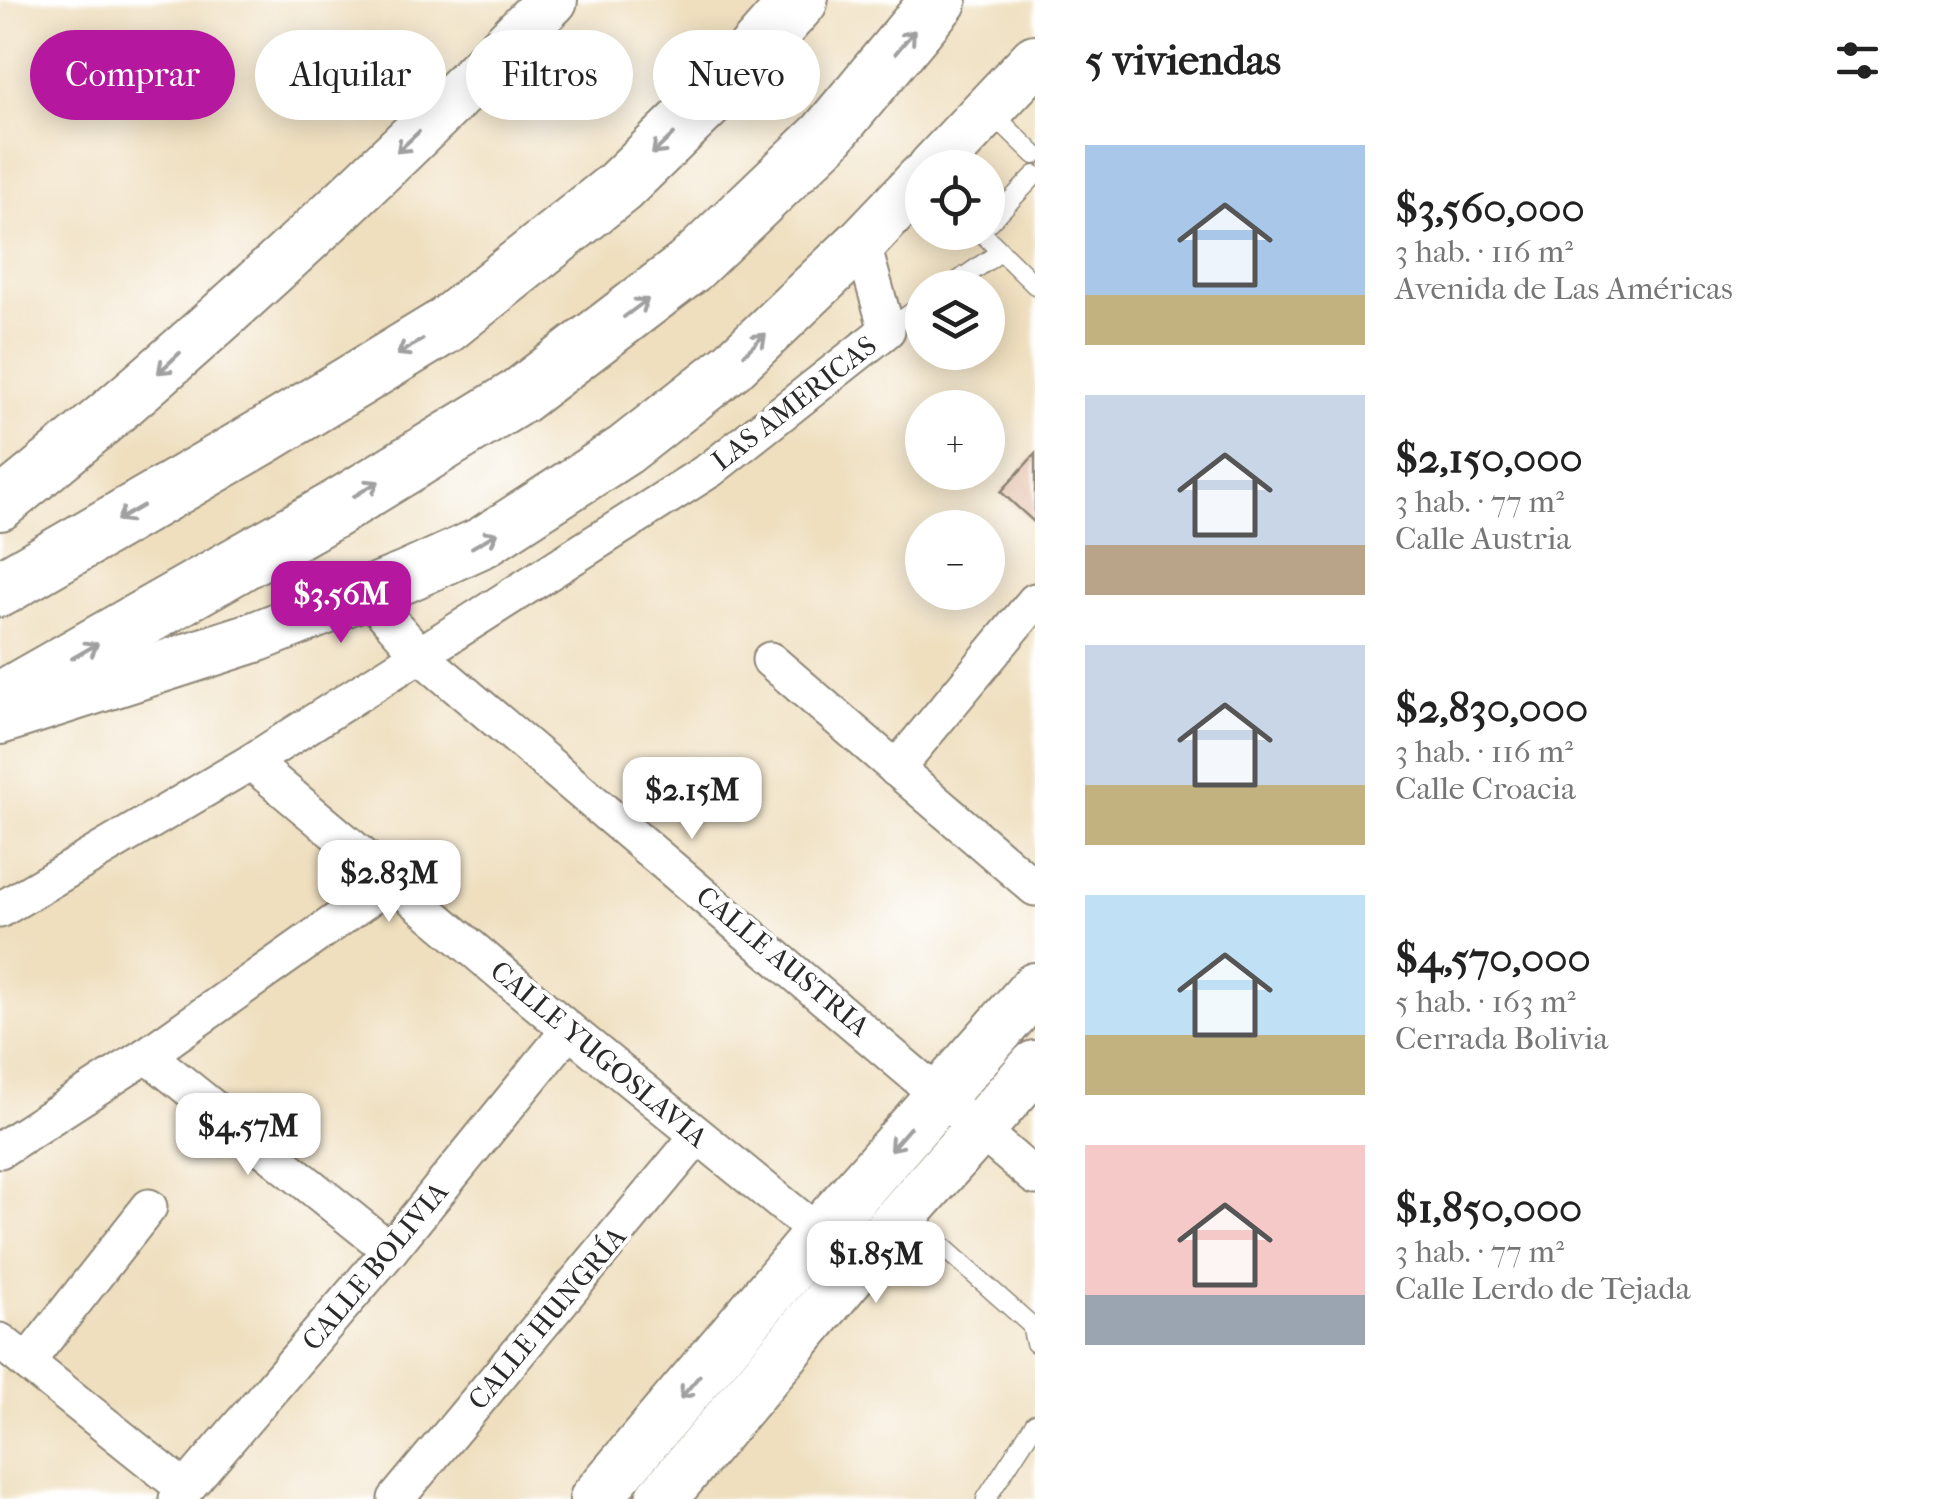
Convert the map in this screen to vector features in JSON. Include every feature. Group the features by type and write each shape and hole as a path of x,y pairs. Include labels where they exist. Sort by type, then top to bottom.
{"highway":[{"path":"0,589 445,326 619,187 733,76 800,0"},
{"path":"0,700 332,510 520,396 689,267 825,137 940,0"}],"street":[{"path":"0,505 142,389 454,100 548,2"},
{"path":"950,150 1035,60"},
{"path":"0,719 258,636 483,542 625,450 732,366 905,196"},
{"name":"LAS AMERICAS","path":"0,910 251,762 711,469 887,330 862,242"},
{"name":"CALLE AUSTRIA","path":"366,593 420,656 1035,1177"},
{"path":"896,769 1035,601"},
{"path":"770,660 1035,888"},
{"name":"CALLE YUGOSLAVIA","path":"251,762 569,1030 818,1235 859,1264"},
{"path":"0,1150 147,1055 394,881"},
{"path":"595,1499 818,1235 1035,988"},
{"name":"CALLE BOLIVIA","path":"181,1494 390,1250 569,1030"},
{"path":"147,1055 390,1250"},
{"path":"661,1499 859,1264 1035,1066"},
{"name":"CALLE HUNGRÍA","path":"396,1499 698,1136"},
{"path":"149,1207 14,1352 181,1494"}],"lane":[{"path":"988,109 1035,155"},
{"path":"1005,206 1035,175"},
{"path":"974,270 1000,252 1035,285"},
{"path":"887,330 905,317"},
{"path":"904,1212 1031,1325 1035,1343"},
{"path":"986,1499 1035,1423"}],"building":[{"path":"1035,454 1035,523 1001,492"}]}
